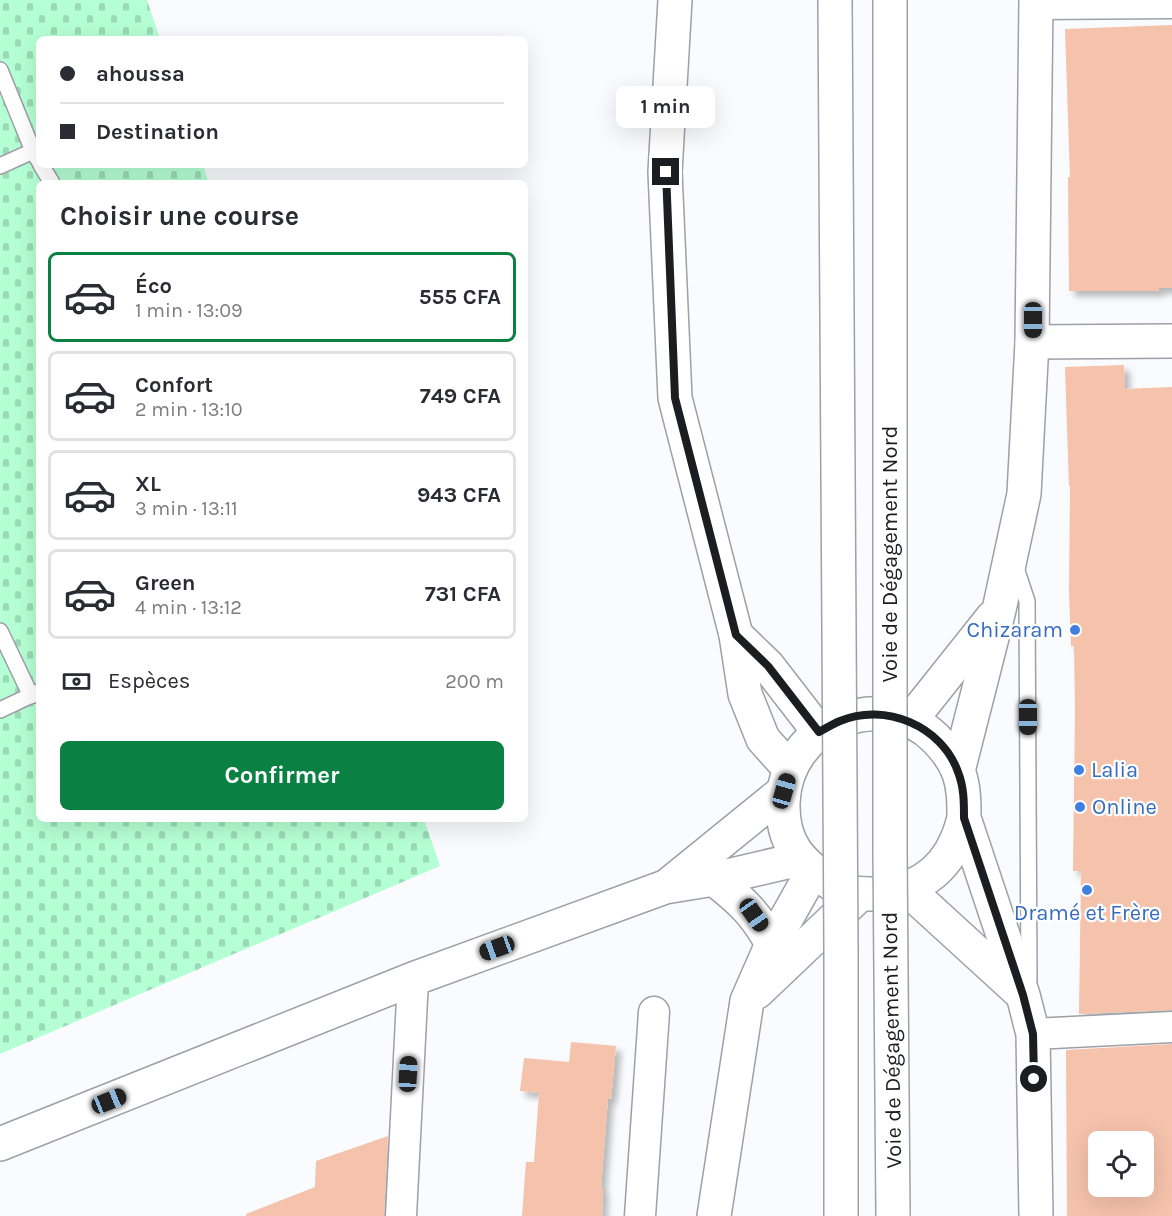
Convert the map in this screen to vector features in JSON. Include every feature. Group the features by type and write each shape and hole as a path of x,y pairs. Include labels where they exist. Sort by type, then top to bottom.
{"main road":[{"path":"675,0 666,172 675,398 736,635 745,693 763,739 787,780"},
{"path":"835,0 841,1216"},
{"name":"Voie de Dégagement Nord","path":"890,0 890,851 893,1216"},
{"path":"958,771 999,610 1024,494 1032,342 1036,2"},
{"path":"1032,342 1172,341"},
{"path":"910,721 999,610"},
{"path":"736,635 768,666 819,732"},
{"path":"864,715 887,715 910,721 930,734 947,750 958,771 964,794 964,818 957,840 945,861 928,878 907,889 884,894 860,894 837,888 807,865 789,838 783,815 787,780 802,748 819,732 840,720 864,715"},
{"path":"665,887 787,780"},
{"path":"964,818 1028,1016 1036,1216"},
{"path":"0,1144 413,979 665,887 807,865"},
{"path":"714,1216 747,1001 807,865"},
{"path":"714,879 738,897 765,930 772,944"},
{"path":"907,889 1028,1016"},
{"path":"747,1001 860,894"}],"street":[{"path":"1036,2 1172,3"},
{"path":"401,1216 413,979"},
{"path":"640,1216 654,1012"},
{"path":"1028,1016 1172,1027"}],"lane":[{"path":"0,70 36,156 0,166"},
{"path":"1011,552 1027,602 1028,1016"},
{"path":"0,631 35,694 0,710"}],"green space":[{"path":"0,0 147,0 159,36 36,36 36,168 204,168 208,180 36,180 36,822 425,822 440,866 0,1054"}],"building":[{"path":"1172,25 1172,288 1159,288 1159,291 1069,291 1068,177 1070,177 1065,29"},
{"path":"1124,365 1125,389 1172,387 1172,1010 1079,1014 1081,871 1073,871 1074,646 1071,646 1069,593 1070,486 1065,367"},
{"path":"571,1042 616,1046 611,1099 608,1098 601,1187 603,1187 602,1216 522,1216 526,1162 534,1162 539,1093 520,1091 524,1058 569,1062"},
{"path":"1172,1044 1172,1216 1067,1216 1066,1050"},
{"path":"388,1136 384,1216 246,1216 246,1214 315,1187 316,1161"}],"place":[{"name":"Chizaram","path":"1075,630"},
{"name":"Lalia","path":"1079,770"},
{"name":"Online","path":"1080,807"},
{"name":"Dramé et Frère","path":"1087,890"}],"route":[{"path":"666,172 675,398 736,635 768,666 819,732 840,720 864,715 887,715 910,721 930,734 947,750 958,771 964,794 964,818 1023,995 1033,1034 1034,1079"}]}
